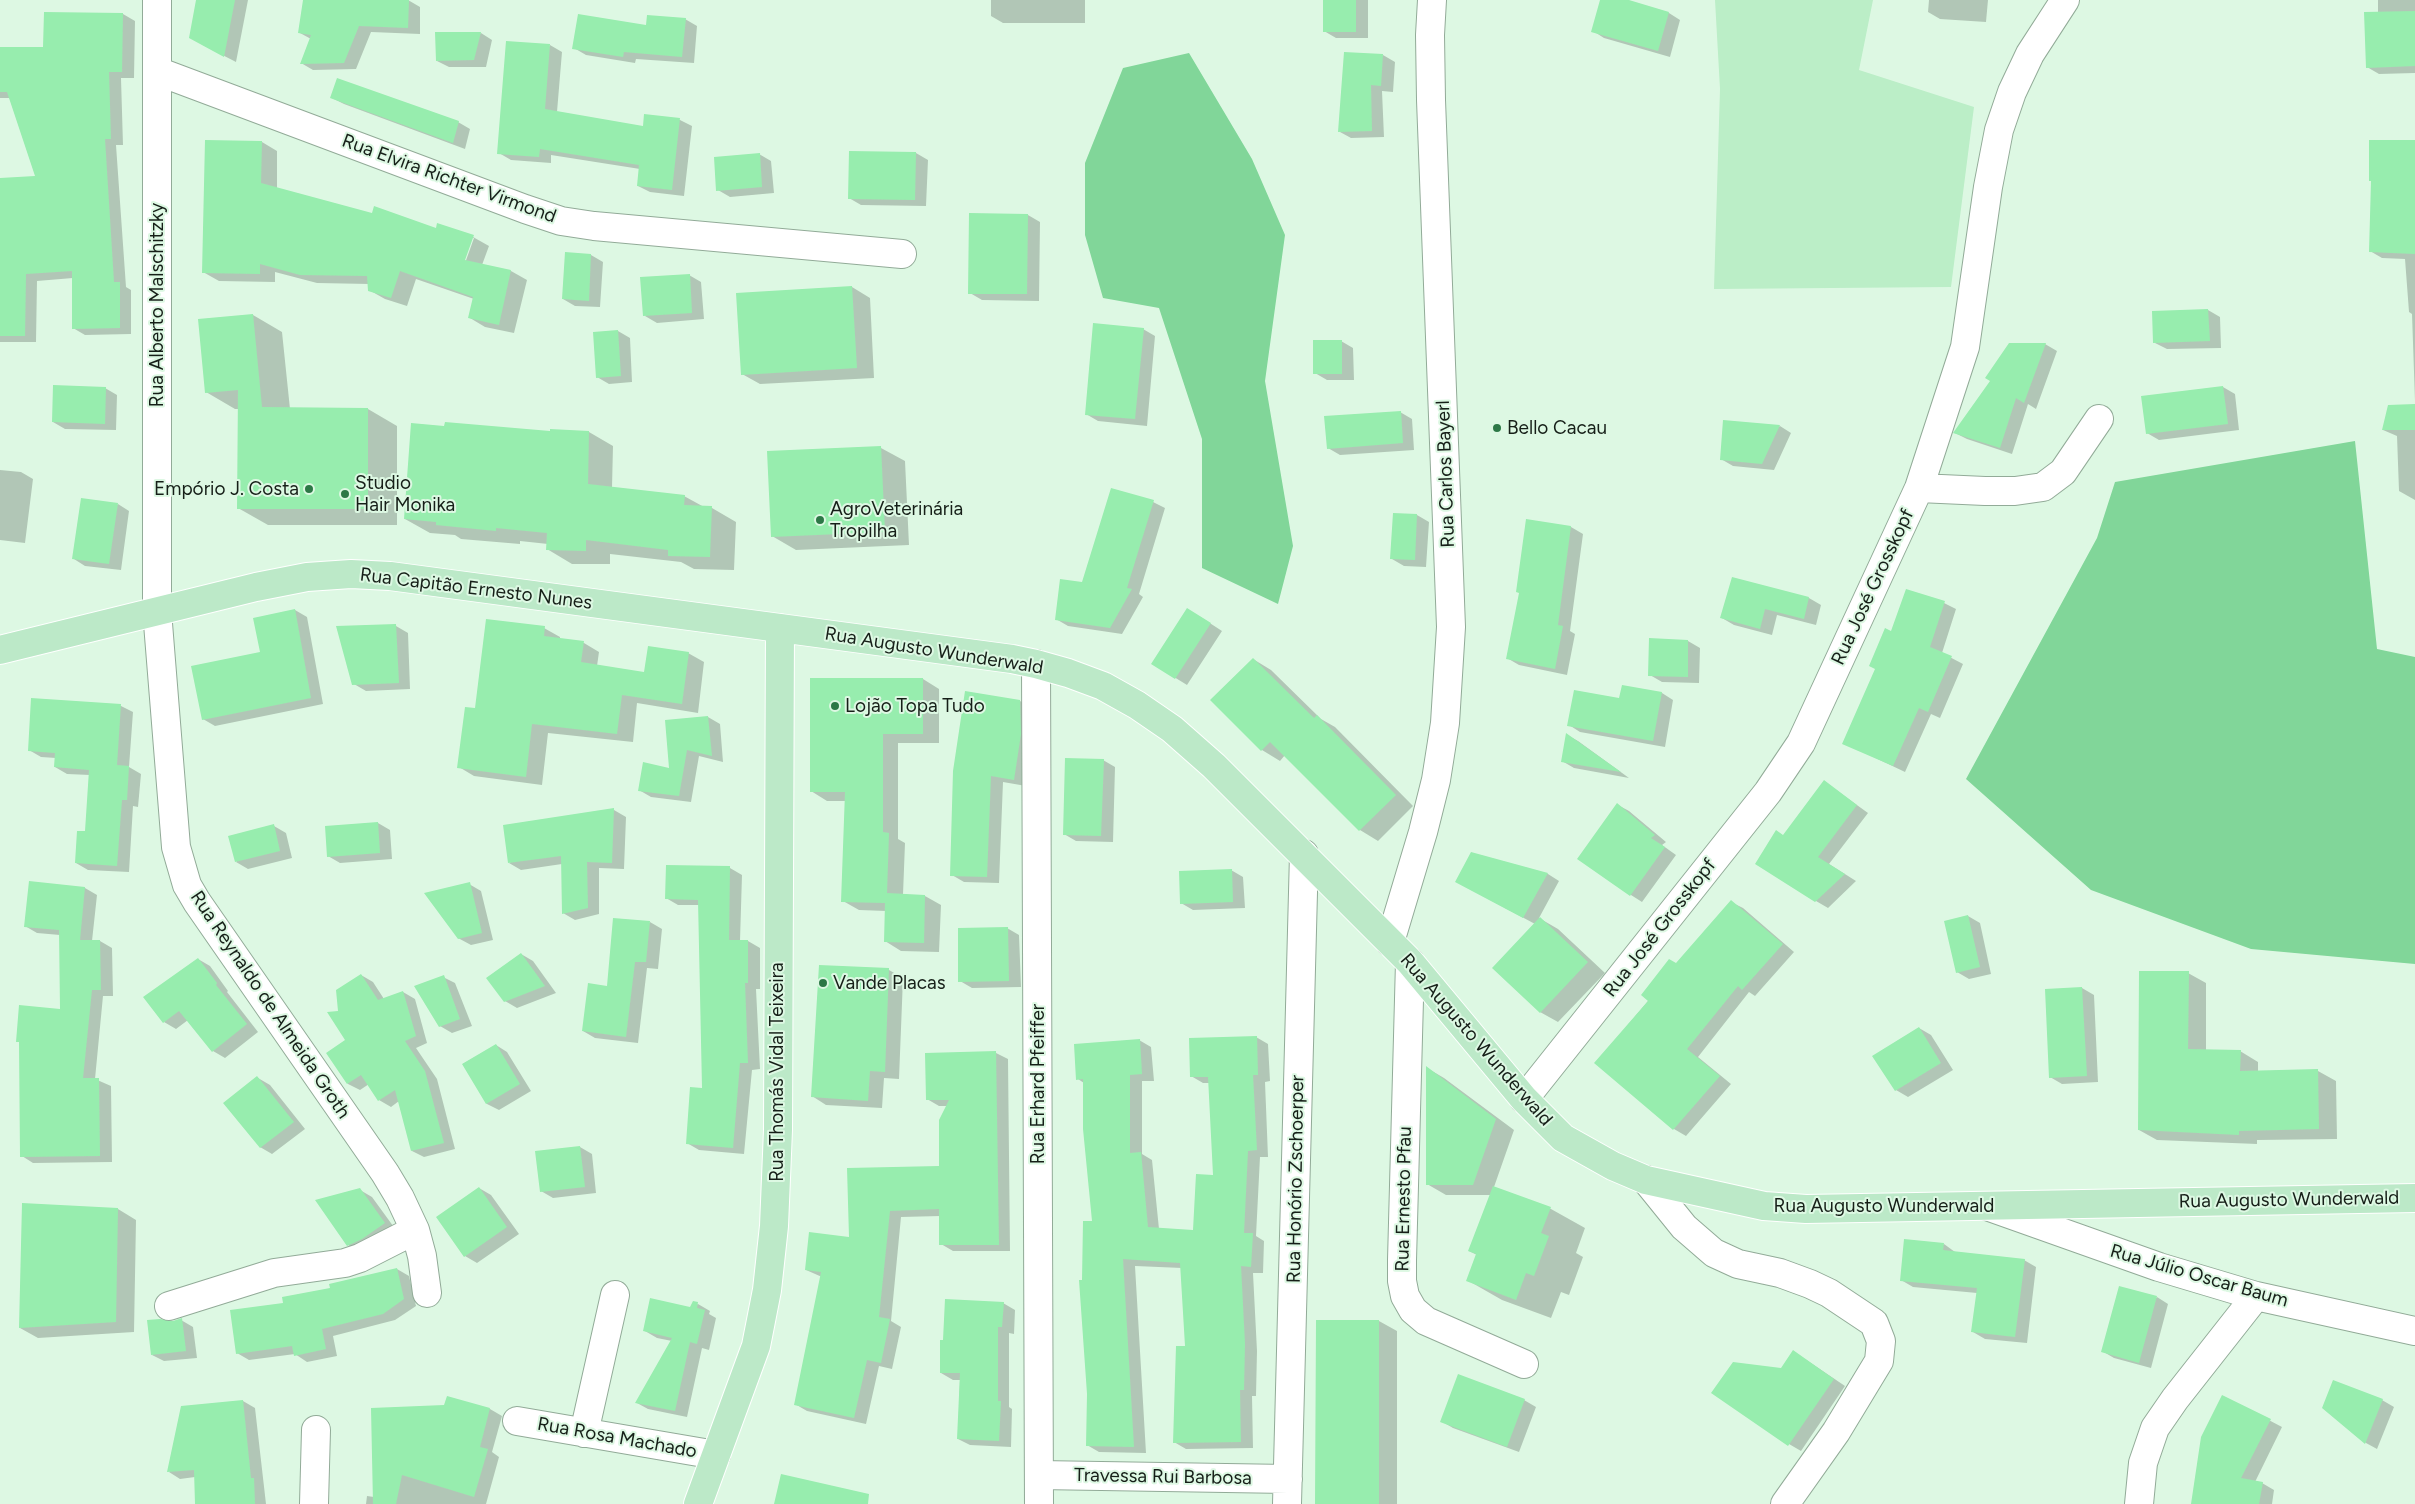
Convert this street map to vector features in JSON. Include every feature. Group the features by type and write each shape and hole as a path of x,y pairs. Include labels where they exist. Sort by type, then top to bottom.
{"main road":[{"name":"Rua Capitão Ernesto Nunes","path":"0,650 256,587 307,577 351,574 390,576 780,628"},
{"name":"Rua Augusto Wunderwald","path":"780,628 1012,659 1036,664 1103,686 1137,705 1172,729 1214,766 1304,854 1410,962 1524,1099 1563,1138 1613,1166 1646,1180 1764,1206 1806,1209 1875,1206 1987,1206 2415,1198"},
{"name":"Rua Thomás Vidal Teixeira","path":"698,1504 756,1346 767,1290 774,1226 778,1120 780,628"}],"street":[{"name":"Rua Alberto Malschitzky","path":"157,0 157,611"},
{"name":"Rua Carlos Bayerl","path":"1390,942 1423,832 1436,780 1445,723 1451,627 1431,100 1430,35 1432,0"},
{"name":"Rua José Grosskopf","path":"1524,1099 1768,792 1801,743 1919,488 1965,347 1988,187 2000,130 2012,92 2030,54 2066,0"},
{"name":"Rua Elvira Richter Virmond","path":"157,70 525,209 562,221 594,226 902,254"},
{"path":"1919,488 2015,491 2044,487 2063,472 2099,419"},
{"name":"Rua Reynaldo de Almeida Groth","path":"157,611 174,827 180,865 197,902 386,1173 415,1230 422,1256 427,1293"},
{"name":"Rua Erhard Pfeiffer","path":"1036,664 1039,1504"},
{"name":"Rua Honório Zschoerper","path":"1288,1492 1304,854"},
{"name":"Rua Ernesto Pfau","path":"1410,962 1402,1260 1402,1281 1406,1296 1413,1310 1426,1321 1524,1364"},
{"path":"1646,1180 1684,1228 1714,1253 1738,1264 1780,1273 1810,1284 1836,1298 1874,1323 1881,1341 1879,1361 1836,1432 1785,1504"},
{"name":"Rua Júlio Oscar Baum","path":"1987,1206 2132,1258 2256,1296 2415,1331"},
{"path":"169,1306 274,1273 345,1263 360,1258 415,1230"},
{"path":"584,1433 615,1295"},
{"path":"2140,1504 2143,1463 2155,1428 2175,1399 2256,1296"},
{"name":"Rua Rosa Machado","path":"518,1421 716,1455"},
{"path":"314,1504 316,1430"},
{"name":"Travessa Rui Barbosa","path":"1039,1475 1288,1492"}],"green space":[{"path":"1715,0 1873,0 1859,70 1974,107 1951,287 1714,289 1720,89"},
{"path":"1189,53 1252,159 1285,235 1265,381 1293,546 1278,604 1202,568 1202,439 1159,308 1103,298 1085,235 1085,163 1123,68"},
{"path":"2355,441 2377,649 2415,657 2415,964 2251,949 2091,890 1966,779 2097,538 2115,482"}],"building":[{"path":"196,0 235,0 224,57 189,38"},
{"path":"303,0 409,0 408,28 359,26 344,63 300,64 311,35 298,33"},
{"path":"1323,0 1356,0 1356,32 1323,32"},
{"path":"1600,0 1629,0 1669,12 1658,51 1591,32"},
{"path":"2415,11 2415,66 2366,68 2364,12"},
{"path":"44,12 123,13 122,72 109,72 111,139 105,139 114,282 120,282 120,328 72,329 72,271 26,274 25,336 0,336 0,178 35,176 7,92 0,92 0,47 43,47"},
{"path":"578,14 646,25 647,15 686,18 682,57 624,52 623,57 572,49"},
{"path":"435,32 481,32 474,60 436,61"},
{"path":"506,41 550,44 545,109 643,126 644,114 680,118 672,190 637,186 639,165 540,149 539,157 497,154"},
{"path":"1344,52 1383,54 1381,86 1371,85 1372,131 1338,132"},
{"path":"337,78 459,121 453,143 330,98"},
{"path":"205,140 262,141 261,183 372,213 374,206 436,228 437,223 474,235 465,260 511,270 499,325 468,318 473,297 400,271 391,298 368,291 367,276 300,275 260,264 260,274 202,273"},
{"path":"2369,140 2415,140 2415,254 2369,252 2371,181 2369,181"},
{"path":"849,151 916,152 915,200 848,199"},
{"path":"760,153 762,187 716,191 714,157"},
{"path":"969,213 1028,214 1027,294 968,294"},
{"path":"565,252 591,254 589,301 562,299"},
{"path":"690,274 692,313 643,316 640,277"},
{"path":"852,286 857,368 741,375 736,293"},
{"path":"2208,309 2210,341 2153,343 2152,311"},
{"path":"253,314 262,407 368,408 368,509 237,509 238,390 205,393 198,319"},
{"path":"1093,323 1144,328 1135,419 1085,415"},
{"path":"618,330 621,376 596,378 593,332"},
{"path":"1313,340 1342,340 1342,374 1313,374"},
{"path":"2009,343 2046,343 2024,403 2016,398 2000,448 1953,433 1990,381 1985,378"},
{"path":"53,385 106,387 105,424 52,422"},
{"path":"2223,386 2228,424 2146,434 2141,396"},
{"path":"2415,404 2415,430 2382,430 2388,405"},
{"path":"1401,411 1403,443 1327,449 1324,416"},
{"path":"1723,420 1780,425 1762,464 1720,460"},
{"path":"445,422 550,431 550,429 589,431 588,484 685,495 684,505 712,506 710,557 668,556 668,550 586,540 586,551 546,550 547,533 496,528 496,531 436,525 436,522 404,519 411,423 444,426"},
{"path":"881,446 885,532 771,537 767,451"},
{"path":"1111,488 1154,500 1127,588 1132,589 1110,628 1055,620 1060,579 1082,582"},
{"path":"81,498 118,503 109,564 72,559"},
{"path":"1393,513 1417,514 1415,560 1390,559"},
{"path":"1526,519 1571,526 1558,625 1563,626 1555,669 1506,659 1519,593 1516,592"},
{"path":"1732,577 1809,597 1804,619 1765,609 1760,629 1720,618"},
{"path":"1906,589 1945,601 1930,647 1952,656 1928,712 1919,708 1893,766 1842,744 1875,669 1869,666 1885,628 1891,631"},
{"path":"1187,608 1211,623 1175,679 1151,664"},
{"path":"295,609 311,698 202,720 191,666 260,652 253,618"},
{"path":"486,619 545,626 544,636 584,641 581,662 644,672 648,646 689,652 682,704 622,695 617,734 532,724 526,777 457,768 465,707 475,708"},
{"path":"396,624 399,683 352,685 336,626"},
{"path":"1649,638 1688,640 1688,677 1648,676"},
{"path":"1253,658 1314,718 1317,715 1396,795 1359,831 1270,742 1261,751 1210,700"},
{"path":"810,678 923,678 923,734 883,734 883,832 889,833 887,893 925,895 924,943 884,942 885,903 841,902 845,792 810,792"},
{"path":"1622,685 1662,692 1653,741 1567,726 1574,690 1619,698"},
{"path":"965,691 1020,700 1021,734 1014,780 991,776 987,877 950,876 953,771"},
{"path":"31,698 121,704 117,765 129,766 127,800 122,800 117,866 75,863 77,831 85,831 89,770 54,767 55,753 28,751"},
{"path":"708,716 712,756 687,750 679,796 638,791 643,762 669,768 665,720"},
{"path":"1566,733 1621,772 1561,762"},
{"path":"1065,758 1104,759 1101,836 1063,835"},
{"path":"1824,780 1857,805 1818,857 1845,874 1815,902 1755,864 1776,830 1783,835"},
{"path":"1617,803 1655,835 1651,838 1665,847 1630,896 1577,859"},
{"path":"614,808 612,863 587,862 588,908 562,914 561,856 508,863 503,825"},
{"path":"378,822 380,853 327,857 325,826"},
{"path":"274,824 280,851 235,862 228,836"},
{"path":"1471,852 1548,873 1523,918 1455,882"},
{"path":"666,865 730,866 729,940 748,940 748,983 745,983 748,1063 740,1063 733,1148 686,1144 690,1087 702,1088 698,900 665,899"},
{"path":"1232,869 1233,902 1180,904 1179,871"},
{"path":"29,881 85,887 80,940 100,940 101,990 92,990 83,1078 99,1078 100,1156 20,1157 19,1042 16,1042 19,1005 60,1009 59,930 24,927"},
{"path":"470,882 482,933 458,939 424,893"},
{"path":"1731,900 1783,944 1742,990 1738,986 1687,1049 1720,1076 1673,1130 1594,1063 1648,1001 1641,995 1669,959 1676,963"},
{"path":"1968,915 1980,967 1956,973 1944,921"},
{"path":"1540,917 1588,962 1540,1013 1492,968"},
{"path":"613,918 650,921 646,962 635,962 626,1037 582,1031 588,983 607,986"},
{"path":"1008,927 1009,981 958,982 958,928"},
{"path":"521,953 545,986 504,1002 486,978"},
{"path":"198,958 217,983 216,985 247,1024 212,1052 179,1011 163,1023 143,997"},
{"path":"819,965 889,968 885,1072 870,1071 868,1101 811,1097"},
{"path":"2139,971 2189,971 2188,1049 2241,1050 2240,1071 2318,1069 2319,1129 2239,1131 2239,1135 2138,1130"},
{"path":"361,974 378,1000 403,991 416,1036 405,1041 425,1071 444,1143 411,1151 395,1090 378,1101 361,1075 347,1084 326,1053 345,1040 327,1012 338,1011 336,990"},
{"path":"444,975 460,1019 439,1027 414,986"},
{"path":"2082,987 2087,1076 2049,1078 2045,989"},
{"path":"1919,1027 1941,1063 1895,1091 1872,1056"},
{"path":"1257,1036 1258,1075 1253,1075 1257,1150 1248,1151 1244,1233 1253,1233 1251,1267 1241,1266 1245,1344 1244,1390 1240,1390 1241,1442 1173,1443 1176,1346 1185,1346 1180,1263 1123,1259 1134,1447 1086,1446 1087,1394 1079,1280 1082,1280 1083,1221 1092,1221 1083,1129 1083,1079 1076,1080 1074,1044 1140,1039 1142,1074 1130,1075 1130,1153 1141,1152 1148,1227 1193,1230 1196,1174 1213,1175 1208,1077 1190,1077 1189,1038"},
{"path":"496,1044 520,1084 486,1104 462,1064"},
{"path":"996,1051 999,1245 939,1245 939,1209 890,1211 879,1317 890,1319 881,1363 867,1360 854,1418 794,1405 821,1272 805,1270 809,1232 849,1237 847,1168 939,1166 939,1120 949,1100 926,1100 925,1053"},
{"path":"1426,1066 1496,1119 1473,1185 1426,1185"},
{"path":"257,1076 294,1122 260,1148 223,1103"},
{"path":"580,1146 585,1187 540,1192 535,1151"},
{"path":"1493,1186 1551,1207 1541,1233 1549,1236 1534,1276 1526,1273 1516,1300 1466,1281 1476,1254 1468,1251"},
{"path":"479,1187 507,1227 464,1257 436,1217"},
{"path":"360,1188 385,1223 362,1239 347,1246 315,1200"},
{"path":"22,1203 118,1208 116,1322 19,1328"},
{"path":"1904,1239 1944,1243 1943,1250 2025,1259 2015,1337 1971,1332 1977,1288 1900,1281"},
{"path":"397,1268 404,1299 383,1314 322,1329 326,1349 294,1356 292,1346 236,1354 230,1310 283,1303 282,1297 330,1288 329,1284"},
{"path":"2119,1286 2157,1296 2139,1363 2101,1352"},
{"path":"650,1298 690,1307 693,1301 698,1302 697,1308 705,1310 697,1344 690,1342 675,1411 635,1403 672,1338 643,1331"},
{"path":"945,1299 1004,1302 1002,1327 998,1327 998,1401 1001,1401 999,1441 957,1439 960,1373 940,1373 940,1340 943,1340"},
{"path":"182,1318 186,1351 151,1355 147,1320 173,1321"},
{"path":"1316,1320 1379,1320 1379,1504 1315,1504"},
{"path":"1793,1350 1834,1379 1788,1446 1711,1393 1733,1362 1781,1368"},
{"path":"1458,1374 1525,1399 1507,1447 1440,1422"},
{"path":"2333,1380 2383,1399 2365,1444 2322,1408"},
{"path":"2222,1395 2271,1419 2241,1478 2263,1482 2259,1504 2191,1504 2201,1437"},
{"path":"447,1396 490,1408 480,1447 488,1449 474,1497 402,1475 396,1504 373,1504 371,1408 444,1405"},
{"path":"243,1400 251,1478 254,1478 255,1504 195,1504 194,1470 167,1472 181,1406"},
{"path":"781,1474 869,1494 868,1504 774,1504"}],"place":[{"name":"Bello Cacau","path":"1497,428"},
{"name":"Empório J. Costa","path":"309,489"},
{"name":"Studio Hair Monika","path":"345,494"},
{"name":"AgroVeterinária Tropilha","path":"820,520"},
{"name":"Lojão Topa Tudo","path":"835,706"},
{"name":"Vande Placas","path":"823,983"}]}
